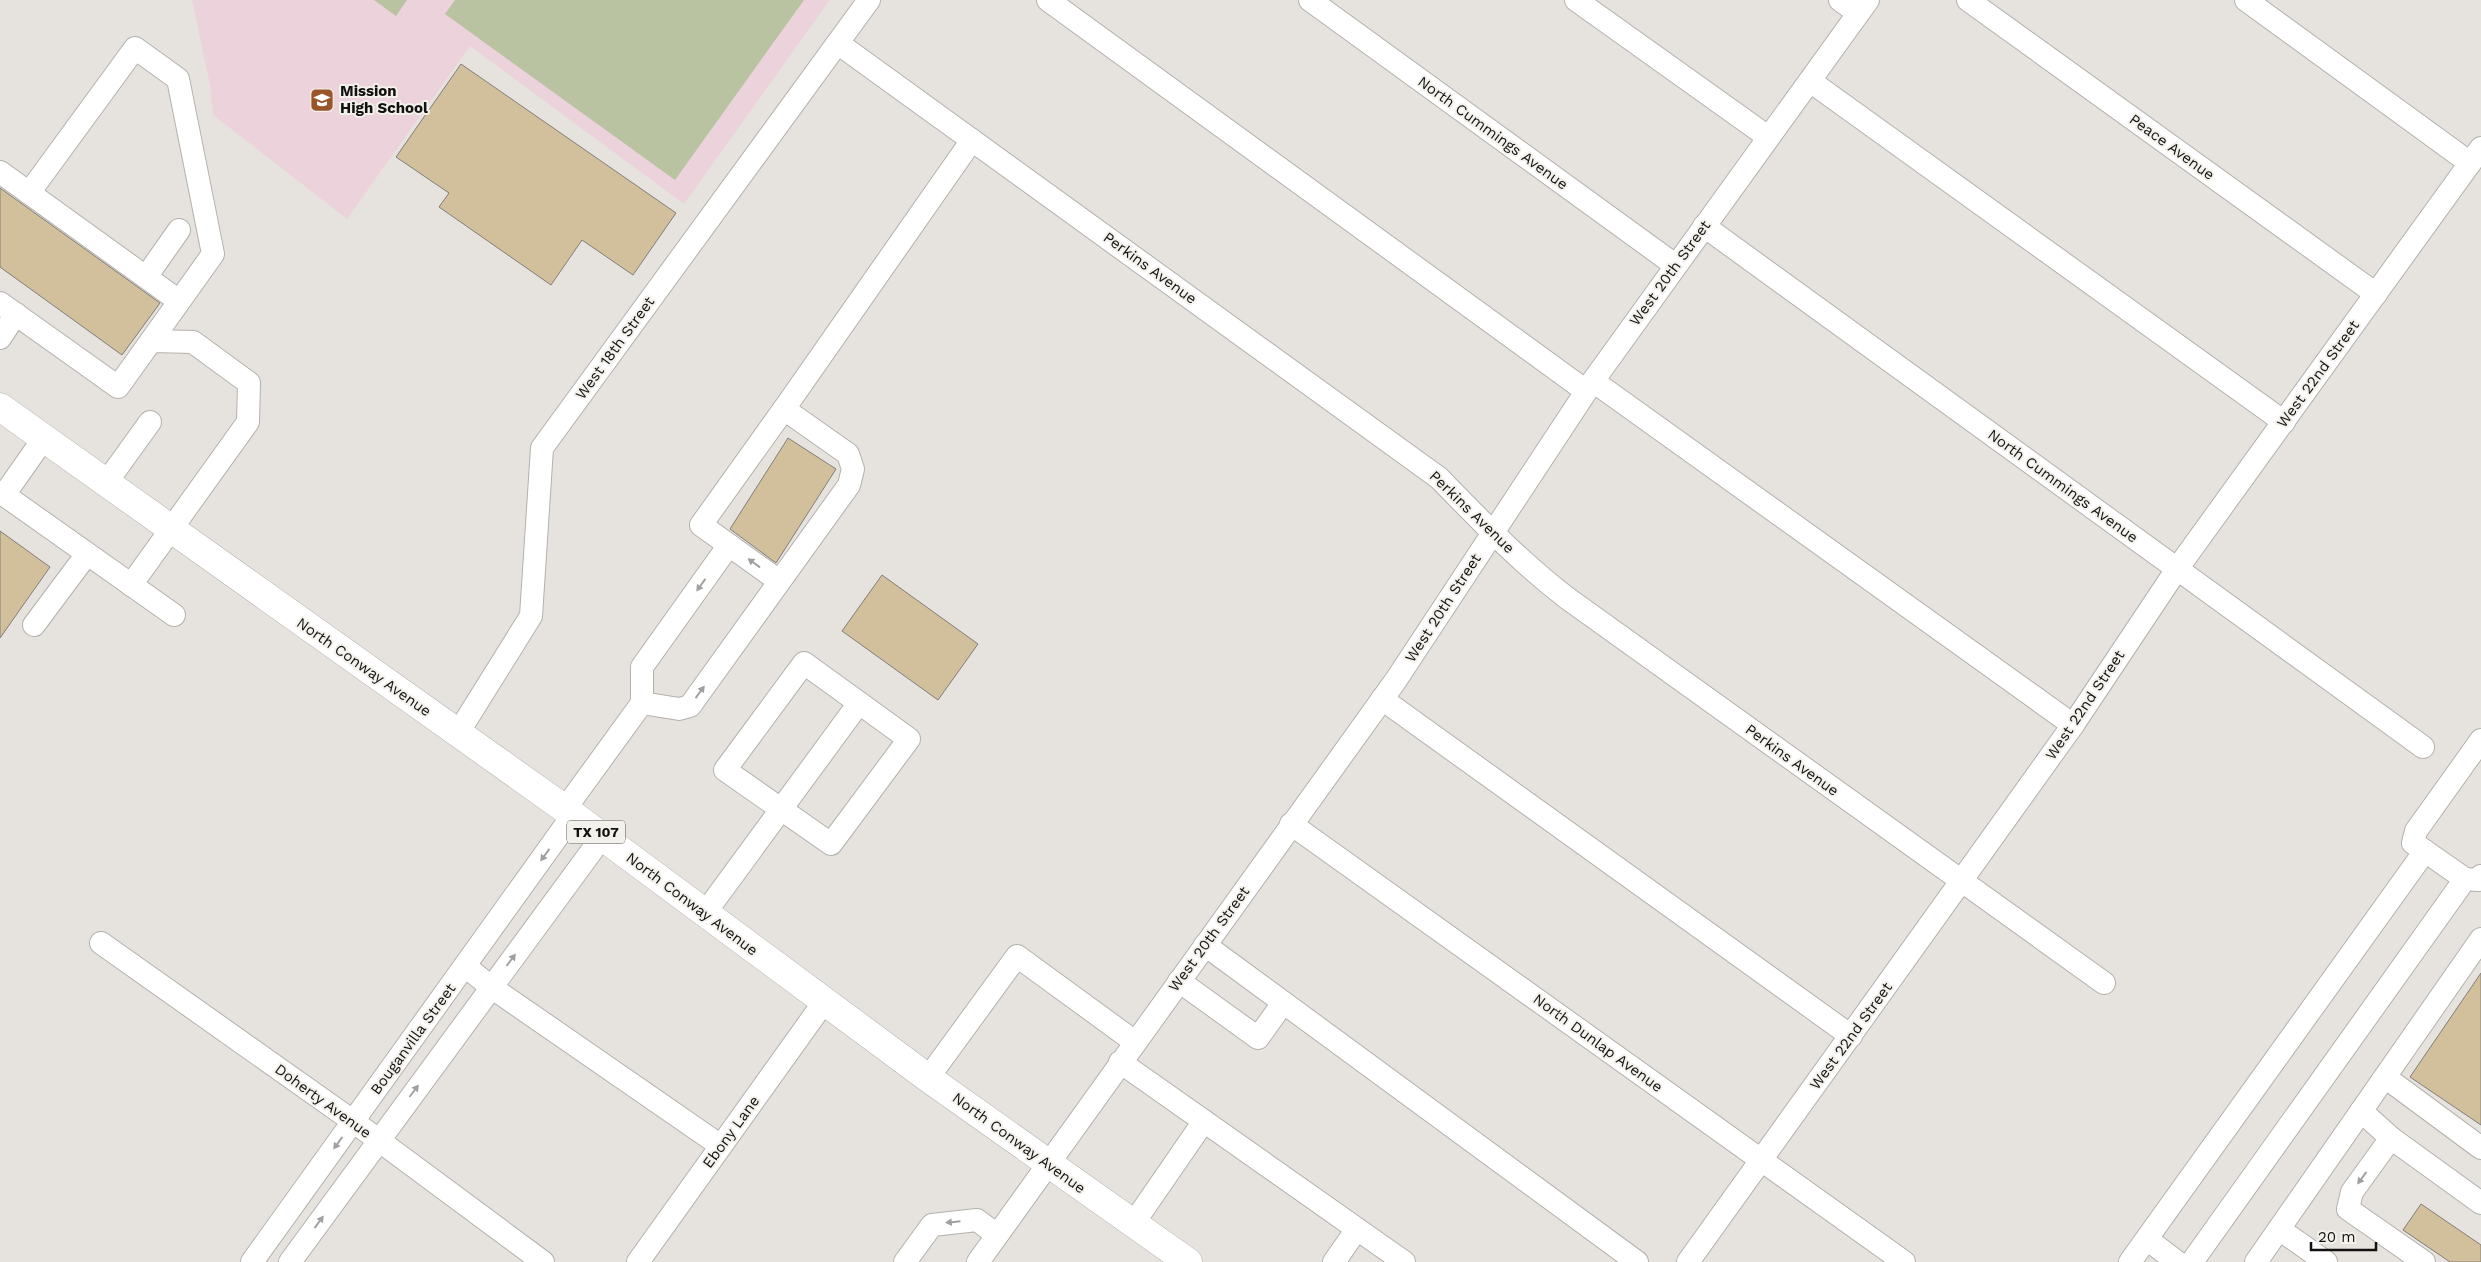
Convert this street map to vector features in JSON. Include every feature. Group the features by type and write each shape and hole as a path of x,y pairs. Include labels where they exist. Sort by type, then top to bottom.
{"main road":[{"name":"North Conway Avenue","path":"0,407 569,812 928,1078 1188,1262"}],"street":[{"name":"West 18th Street","path":"458,733 531,616 542,448 839,44 869,0"},
{"path":"1048,0 1589,386 2073,725"},
{"name":"North Cummings Avenue","path":"1310,0 1675,266"},
{"path":"1576,0 1768,137"},
{"path":"1840,0 1863,7"},
{"name":"Peace Avenue","path":"1968,0 2376,294"},
{"path":"2246,0 2476,155"},
{"name":"West 20th Street","path":"978,1262 1382,699 1432,628 1589,386 1863,7"},
{"name":"Perkins Avenue","path":"839,44 1424,466 1439,478 1492,533 1537,574 1567,598 2104,983"},
{"path":"0,338 8,309 118,387 212,254 178,79 136,48 30,193"},
{"path":"1810,81 2284,422"},
{"path":"779,581 701,525 972,140"},
{"name":"West 22nd Street","path":"1688,1262 2073,725 2177,569 2476,155"},
{"path":"0,172 179,301"},
{"name":"North Cummings Avenue","path":"1704,226 2422,747"},
{"path":"146,277 179,230"},
{"path":"131,585 248,422 248,382 193,342 151,341"},
{"path":"729,546 642,667 642,703 679,709 690,706 849,485 853,469 848,454 784,409"},
{"path":"106,483 150,422"},
{"path":"44,438 2,493 174,615"},
{"path":"34,625 87,554"},
{"path":"804,663 859,703 909,739 831,844 725,770 804,663"},
{"path":"1382,699 1851,1036"},
{"name":"Bouganvilla Street","path":"252,1262 465,966 642,703"},
{"path":"705,913 859,703"},
{"path":"2192,1262 2473,878 2425,851 2413,842 2416,830 2481,740"},
{"name":"North Dunlap Avenue","path":"1291,824 1904,1262"},
{"name":"Bouganvilla Street","path":"290,1262 602,837"},
{"path":"2130,1262 2425,851"},
{"path":"2256,1262 2481,939"},
{"name":"Doherty Avenue","path":"101,943 354,1122 543,1262"},
{"path":"1205,945 1636,1262"},
{"path":"928,1078 1017,956 1135,1042"},
{"path":"465,966 491,987 721,1146"},
{"path":"1178,981 1258,1038 1283,1003"},
{"name":"Ebony Lane","path":"638,1262 824,1002"},
{"path":"1120,1062 1404,1262"},
{"path":"2385,1077 2481,1148"},
{"path":"2361,1111 2391,1138 2481,1203"},
{"path":"1133,1224 1204,1121"},
{"path":"2391,1138 2352,1192 2348,1209 2424,1262"},
{"path":"905,1262 932,1225 976,1220 997,1235"},
{"path":"1334,1262 1357,1229"},
{"path":"2279,1229 2326,1262"},
{"path":"2147,1239 2177,1262"}],"shaded area":[{"name":"Mission High School","path":"192,0 830,0 684,204 470,46 347,219 213,115 210,85"}],"green space":[{"path":"374,0 407,0 396,16"},
{"path":"455,0 804,0 675,180 445,14"}],"building":[{"path":"461,64 676,213 633,275 582,240 551,285 439,207 449,193 396,157"},
{"path":"0,188 160,303 122,355 0,267"},
{"path":"788,438 836,469 776,563 730,529"},
{"path":"0,531 50,567 0,638"},
{"path":"882,575 978,644 938,700 842,631"},
{"path":"2481,973 2481,1125 2410,1077"},
{"path":"2421,1204 2481,1245 2481,1262 2450,1262 2403,1230"}],"place":[{"name":"Mission High School","path":"322,100"}]}
